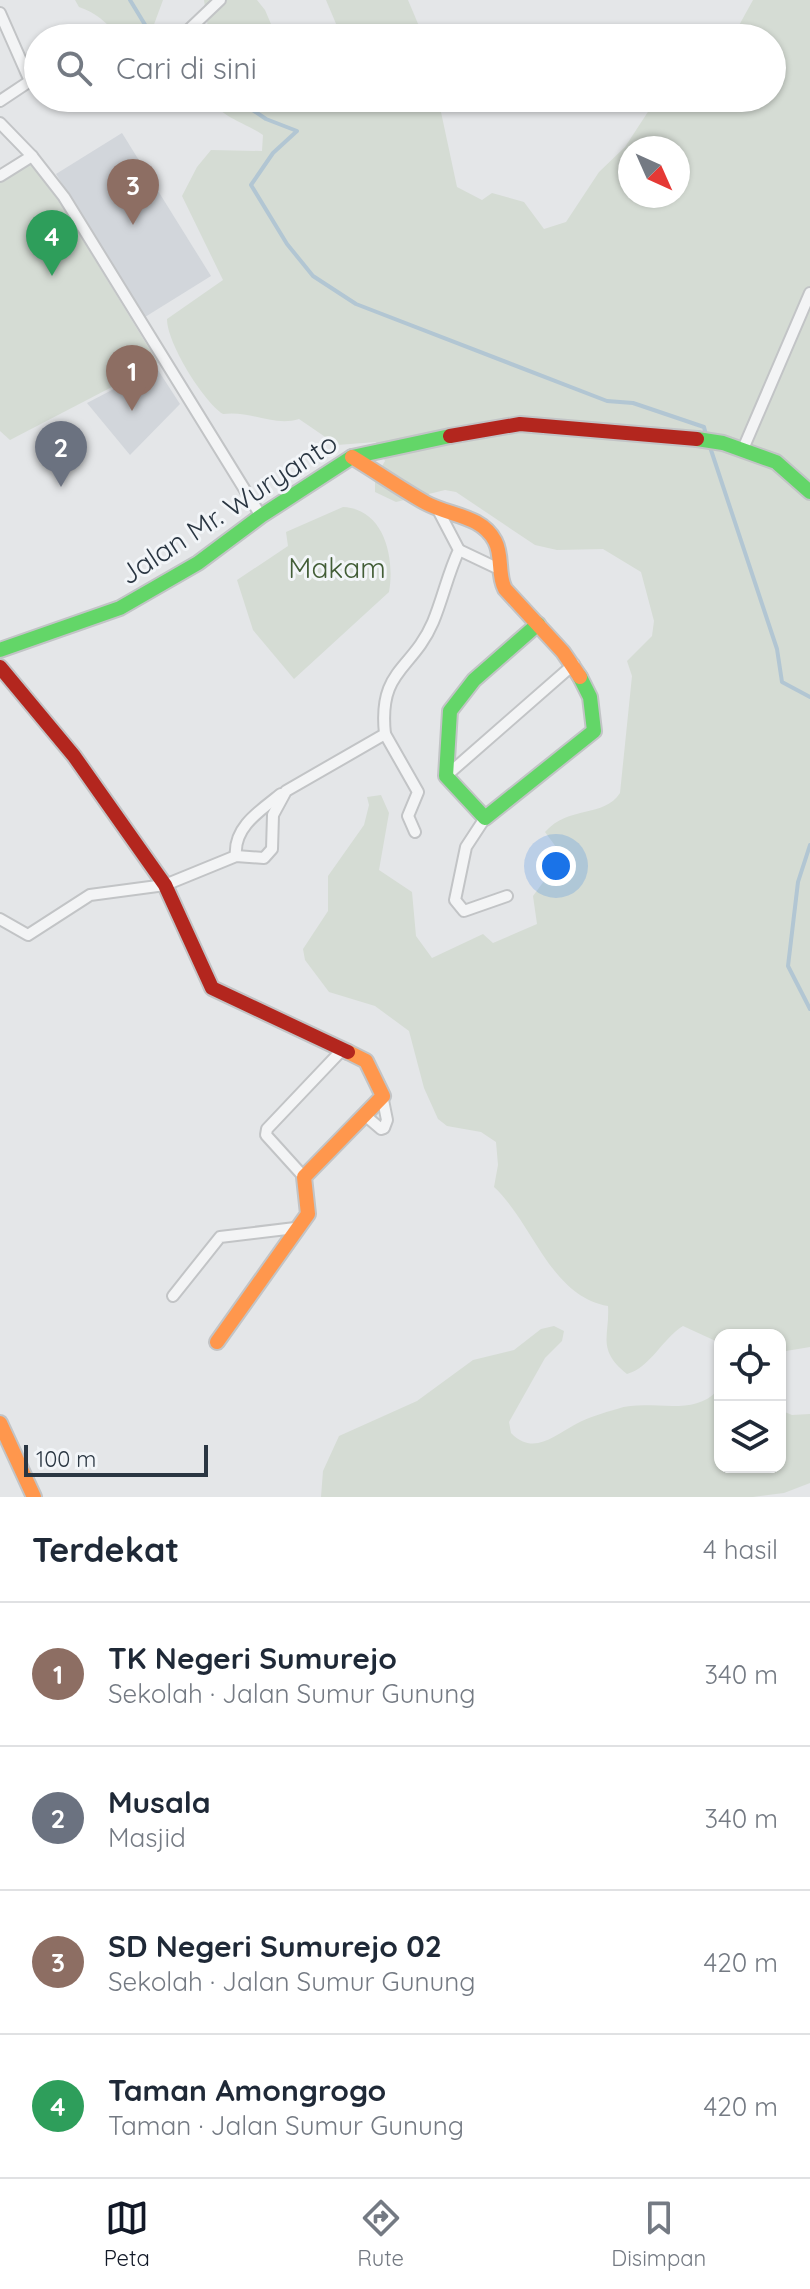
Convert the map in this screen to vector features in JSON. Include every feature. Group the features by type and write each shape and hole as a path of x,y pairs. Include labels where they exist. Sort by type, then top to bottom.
{"street":[{"path":"195,24 220,0"},
{"path":"0,13 24,61"},
{"path":"0,101 24,87"},
{"path":"0,123 32,156 64,197 261,516"},
{"path":"0,176 32,156"},
{"path":"743,449 810,293"},
{"name":"Jalan Mr. Wuryanto","path":"0,650 120,608 198,563 261,516 352,457 369,451 520,424 681,436 723,443 776,462 810,492"},
{"path":"352,457 437,508 475,521 490,534 501,557 499,569 503,586 574,664 593,701 594,731 485,818 466,847 455,900 464,911 507,896"},
{"path":"437,508 459,550 499,569"},
{"path":"415,832 408,816 418,792 385,734 382,706 385,692 432,623 459,550"},
{"path":"485,818 446,776 450,711 474,680 538,624"},
{"path":"446,776 574,664"},
{"path":"0,667 74,756 165,885 212,988 370,1065 383,1100 387,1120 384,1129 367,1117"},
{"path":"236,856 235,845 248,822 286,791 385,734"},
{"path":"0,919 28,935 90,895 165,885 236,856 257,860 272,849 273,815 286,791"},
{"path":"217,1342 310,1208 304,1177 266,1135 267,1129 342,1050"},
{"path":"304,1177 383,1100"},
{"path":"173,1296 220,1237 295,1228"},
{"path":"0,1423 34,1497"}],"shaded area":[{"path":"122,133 211,276 145,317 56,174"},
{"path":"156,367 180,404 130,455 87,403"}],"green space":[{"path":"75,0 163,0 154,24 108,24 79,7"},
{"path":"204,0 257,0 271,24 207,24"},
{"path":"326,0 408,0 418,24 336,24"},
{"path":"753,0 810,0 810,1347 786,1351 786,1329 714,1329 714,1340 683,1326 642,1366 627,1374 617,1365 608,1349 608,1306 588,1299 571,1288 494,1187 498,1165 496,1142 481,1132 447,1126 438,1119 424,1088 409,1031 375,1006 329,992 305,960 303,949 328,911 328,876 364,825 369,805 367,797 381,795 389,813 379,870 412,892 416,936 432,958 483,934 493,943 537,924 533,896 552,870 559,851 545,832 565,818 605,806 620,793 632,676 627,661 652,636 654,621 641,572 603,549 557,550 535,545 456,492 445,490 396,502 375,492 375,478 385,461 376,442 337,445 299,419 280,421 243,414 223,414 206,397 188,371 173,342 167,319 223,280 182,196 197,167 211,150 262,151 263,135 223,112 441,112 457,187 482,200 492,193 524,202 544,229 566,222 599,172 618,154 618,208 690,208 690,136 632,136 648,112 786,112 786,24 740,24"},
{"path":"31,163 51,188 158,363 10,440 0,431 0,181"},
{"name":"Makam","path":"343,507 369,516 378,526 388,551 389,592 294,679 253,630 237,580 288,546 286,532"},
{"path":"554,1326 564,1331 562,1341 545,1358 509,1422 511,1433 519,1440 544,1442 596,1415 629,1406 695,1404 714,1393 714,1473 786,1473 786,1412 810,1414 810,1483 784,1493 753,1497 321,1497 323,1471 339,1436 417,1401 473,1360 514,1350 541,1329"}],"waterway":[{"path":"130,0 145,24"},
{"path":"256,112 297,131 273,153 251,185 287,244 313,276 356,304 607,401 633,403 704,427 706,435"},
{"path":"710,447 777,649 782,682 810,697"},
{"path":"810,845 798,882 788,966 810,1009"}],"traffic: fast":[{"path":"0,650 120,608 198,563 261,516 352,457 450,436"},
{"path":"697,439 723,443 776,462 810,492"},
{"path":"538,624 474,680 450,711 446,776 485,818 594,731 590,697 580,677"}],"traffic: slow":[{"path":"352,457 426,503 473,521 489,532 499,553 505,589 563,652 580,677"},
{"path":"217,1342 308,1214 304,1177 383,1096 366,1061 348,1052"},
{"path":"0,1423 34,1497"}],"traffic: jam":[{"path":"450,436 520,424 697,439"},
{"path":"0,667 74,756 165,885 212,988 348,1052"}],"place":[{"name":"SD Negeri Sumurejo 02","path":"133,225"},
{"name":"Taman Amongrogo","path":"52,276"},
{"name":"TK Negeri Sumurejo","path":"132,411"},
{"name":"Musala","path":"61,487"}]}
